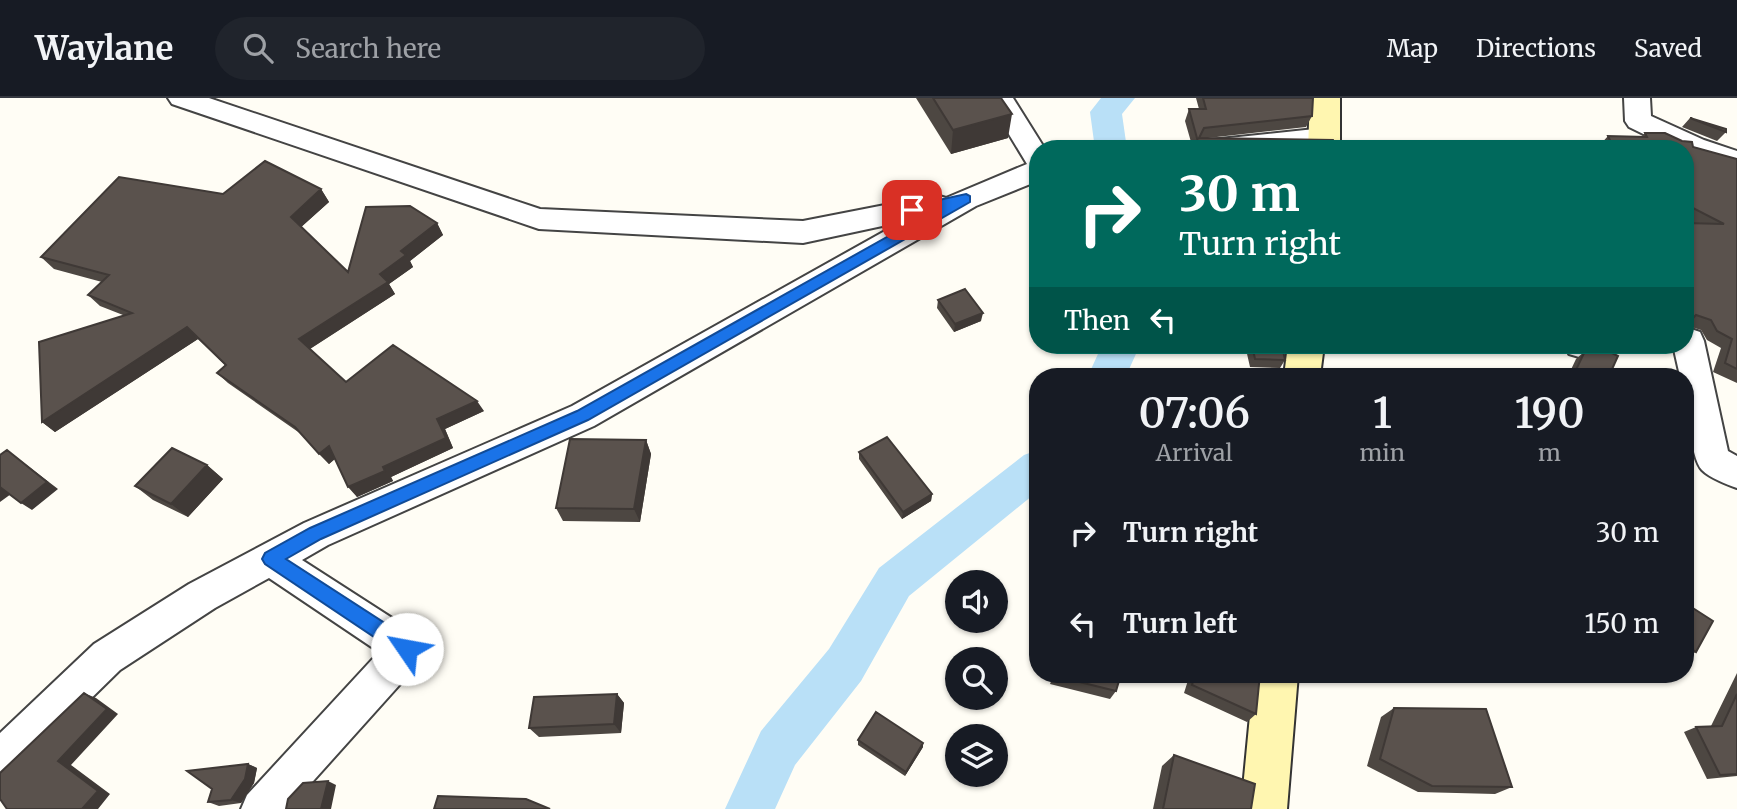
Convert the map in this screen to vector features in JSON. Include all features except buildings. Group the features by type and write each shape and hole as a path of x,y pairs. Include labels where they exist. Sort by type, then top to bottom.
{"main road":[{"path":"1324,140 1325,98"},
{"path":"1264,809 1275,683"}],"street":[{"path":"181,98 539,219 803,232 966,199"},
{"path":"1000,98 1029,145"},
{"path":"1637,98 1637,121 1679,140"},
{"path":"1694,147 1737,161"},
{"path":"0,760 107,657 202,596 316,534 583,416 966,199 1029,174"},
{"path":"1692,354 1713,459 1737,473"},
{"path":"261,809 407,649 271,559"}],"waterway":[{"path":"1110,140 1106,112 1119,98"},
{"path":"1111,368 1117,354"},
{"path":"750,809 778,748 845,665 894,582 1029,474"}],"route":[{"path":"407,649 271,559 316,534 583,416 966,199 912,210"}]}
